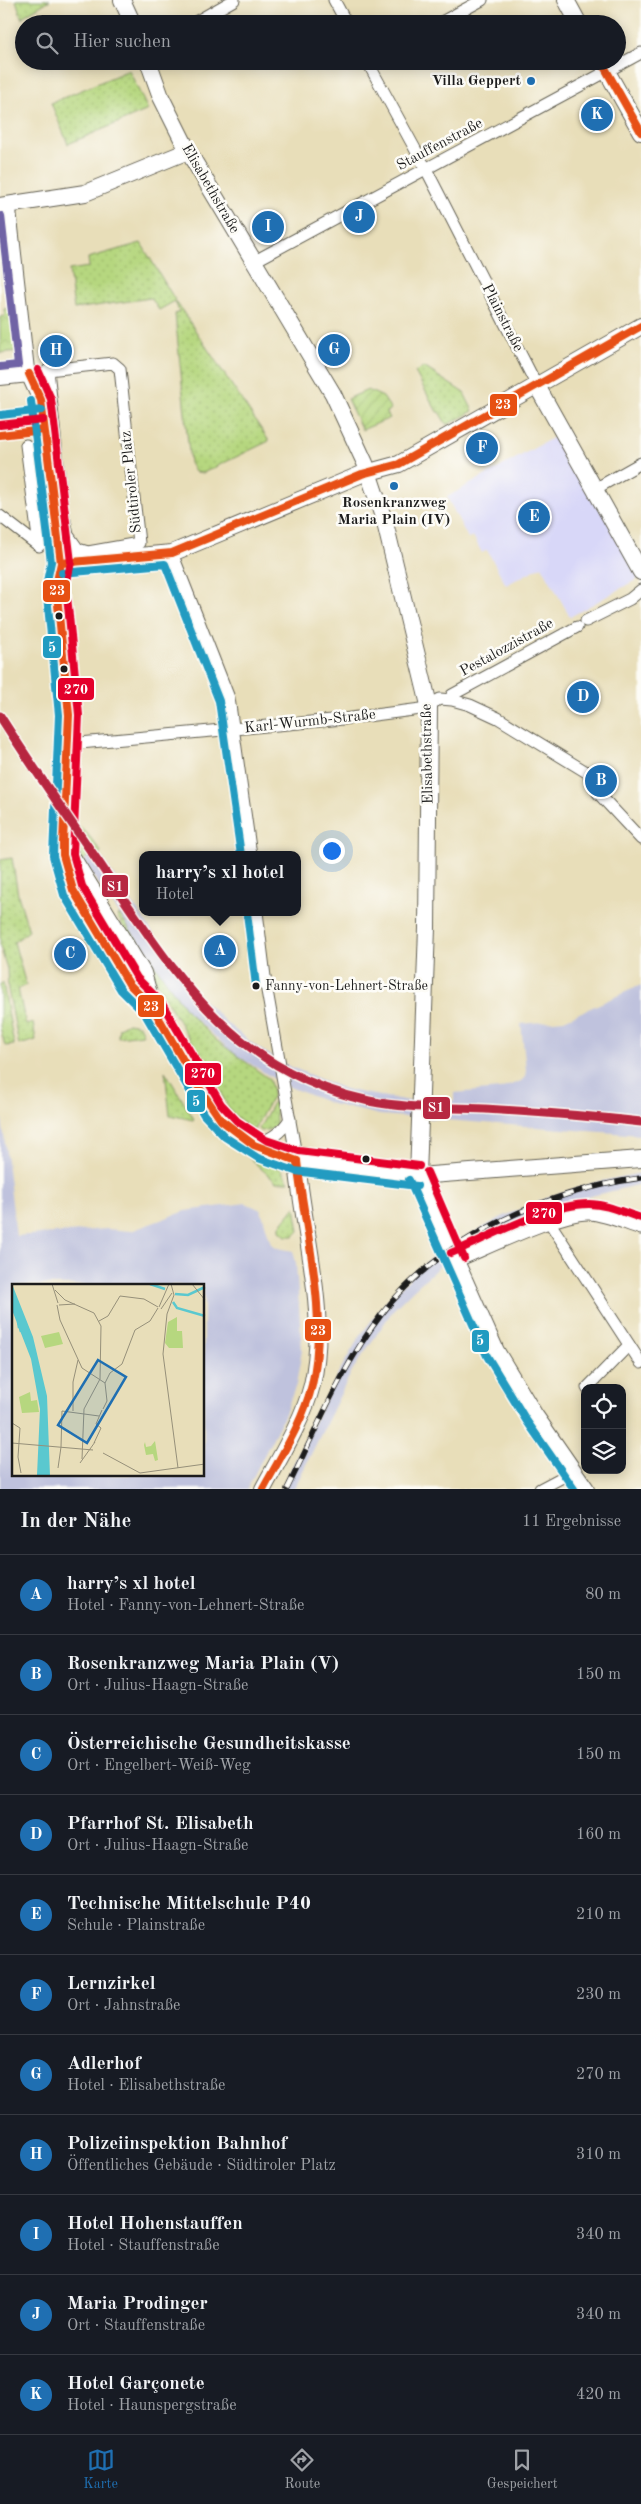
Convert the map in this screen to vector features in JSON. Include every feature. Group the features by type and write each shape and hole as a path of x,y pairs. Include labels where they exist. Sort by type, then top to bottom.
{"street":[{"path":"122,0 129,15"},
{"path":"208,15 234,0"},
{"path":"334,0 342,15"},
{"path":"454,15 482,0"},
{"path":"566,0 574,15"},
{"name":"Stauffenstraße","path":"626,59 641,53"},
{"name":"Elisabethstraße","path":"151,70 160,97 188,151 333,394 368,474 395,562 429,705 427,918 418,1176 496,1351 534,1414 586,1489"},
{"name":"Plainstraße","path":"372,70 426,169 537,386 641,572"},
{"name":"Stauffenstraße","path":"253,262 426,169 599,70"},
{"path":"606,70 641,132"},
{"path":"188,151 85,193 5,205 29,374 41,400 61,563 56,584 69,708 69,744 62,842 143,973 153,1008 213,1110 231,1129 254,1145 297,1161 418,1176 641,1159"},
{"path":"61,563 172,553 255,517 399,464 641,326"},
{"name":"Südtiroler Platz","path":"113,363 120,369 139,543 88,552 78,549 68,535 63,510 48,370 113,363"},
{"path":"0,377 29,374"},
{"path":"0,516 40,546 26,445"},
{"path":"595,489 641,463"},
{"path":"172,553 229,698 250,851"},
{"name":"Pestalozzistraße","path":"452,695 630,599 641,590"},
{"name":"Karl-Wurmb-Straße","path":"69,744 235,730 392,713 421,709 440,699 470,705 588,773 598,793 641,840"},
{"path":"257,916 266,985 297,1161 316,1318 317,1344 312,1385 294,1428 263,1489"},
{"path":"254,1145 277,1136 290,1119"},
{"path":"455,1262 550,1223 588,1214 641,1229"},
{"path":"550,1223 641,1363"},
{"path":"591,1384 629,1344"},
{"path":"540,1489 574,1471"}],"shaded area":[{"path":"563,432 641,577 570,617 542,566 506,585 487,550 482,553 473,536 468,538 447,497"},
{"path":"96,854 101,857 139,912 139,916 141,916 175,965 203,1000 230,1026 260,1049 289,1066 342,1088 363,1093 410,1101 454,1101 454,1093 500,1089 521,1081 525,1077 526,1070 521,1024 564,1020 641,985 641,1135 380,1115 332,1104 282,1084 232,1052 187,1011 89,870 85,863 90,855"},
{"path":"0,1102 16,1236 107,1229 131,1231 185,1211 246,1203 261,1210 271,1244 278,1248 293,1251 296,1263 302,1350 296,1385 284,1416 247,1489 0,1489"},
{"path":"641,1173 641,1184 571,1201 492,1234 467,1247 442,1264 394,1309 352,1371 294,1489 281,1489 339,1372 361,1334 386,1302 434,1255 502,1217 551,1196 597,1182"}],"green space":[{"path":"16,0 50,0 25,15 21,15"},
{"path":"129,70 148,110 68,144 51,103"},
{"path":"141,243 175,300 269,441 203,473 195,472 190,463 175,314 179,312 175,301 159,310 151,298 74,309 69,270 89,267 88,258"},
{"path":"13,307 18,351 0,353 0,317 5,316 4,309"},
{"path":"424,367 464,393 473,411 447,425 439,412 437,412 415,372"},
{"path":"368,390 383,397 391,409 386,412 390,418 362,430 347,399"},
{"path":"71,823 76,824 88,835 101,852 99,854 91,853 82,862"},
{"path":"12,858 18,895 29,931 14,942 26,985 18,989 26,1025 33,1023 36,1040 19,1045 8,990 7,969 0,946 0,860"},
{"path":"119,914 187,1011 216,1040 269,1079 273,1091 272,1097 254,1130 242,1123 227,1105 117,916"},
{"path":"3,983 14,1045 5,1046 0,1027 0,984"},
{"path":"128,1023 139,1025 143,1034 118,1037 119,1028"},
{"path":"165,1071 194,1119 193,1120 170,1115"},
{"path":"275,1099 276,1124 272,1129 261,1131 259,1129"},
{"path":"222,1132 242,1149 240,1152 221,1136"},
{"path":"247,1151 281,1169 289,1182 276,1182 245,1154"},
{"path":"295,1207 299,1231 294,1236 286,1236 280,1231 280,1226"}],"railway":[{"path":"287,1489 341,1378 367,1335 381,1315 405,1288 433,1263 464,1241 498,1222 533,1207 605,1184 641,1178"}],"transit line":[{"name":"23","path":"606,70 641,132"},
{"path":"0,367 18,365 1,216"},
{"name":"23","path":"61,563 172,553 362,474 399,464 641,326"},
{"name":"270","path":"38,370 51,399 71,562 66,586 79,715 73,854 82,886 137,978 161,1002 221,1104 237,1121 266,1140 299,1151 419,1166"},
{"name":"23","path":"29,374 41,400 61,563 56,585 69,715 63,855 73,890 129,984 153,1008 198,1086 221,1120 254,1145 297,1161"},
{"name":"5","path":"31,401 51,562 46,586 59,715 53,856 64,895 121,990 145,1014 204,1115 225,1137 258,1158 295,1171 417,1186"},
{"name":"5","path":"1,415 42,410"},
{"name":"270","path":"0,425 43,420"},
{"name":"23","path":"0,435 44,430"},
{"name":"5","path":"62,573 165,564 219,701 240,851"},
{"name":"S1","path":"0,716 157,947 184,982 213,1014 245,1043 281,1068 322,1087 383,1104 412,1107 524,1111 641,1122"},
{"name":"5","path":"247,916 256,986"},
{"name":"23","path":"263,1489 303,1412 312,1385 317,1357 317,1301 297,1161"},
{"name":"270","path":"427,1172 464,1258"},
{"name":"5","path":"409,1180 487,1356 526,1420 574,1489"},
{"name":"270","path":"451,1253 538,1215 573,1205 602,1205 641,1218"}],"place":[{"name":"Villa Geppert","path":"531,81"},
{"name":"Hotel Garçonete","path":"597,115"},
{"name":"Maria Prodinger","path":"359,217"},
{"name":"Hotel Hohenstauffen","path":"268,227"},
{"name":"Adlerhof","path":"334,350"},
{"name":"Polizeiinspektion Bahnhof","path":"56,351"},
{"name":"Lernzirkel","path":"482,448"},
{"name":"Rosenkranzweg Maria Plain (IV)","path":"394,486"},
{"name":"Technische Mittelschule P40","path":"534,517"},
{"name":"Pfarrhof St. Elisabeth","path":"583,697"},
{"name":"Rosenkranzweg Maria Plain (V)","path":"601,781"},
{"name":"harry’s xl hotel","path":"220,951"},
{"name":"Österreichische Gesundheitskasse","path":"70,954"},
{"name":"Fanny-von-Lehnert-Straße","path":"256,986"}]}
